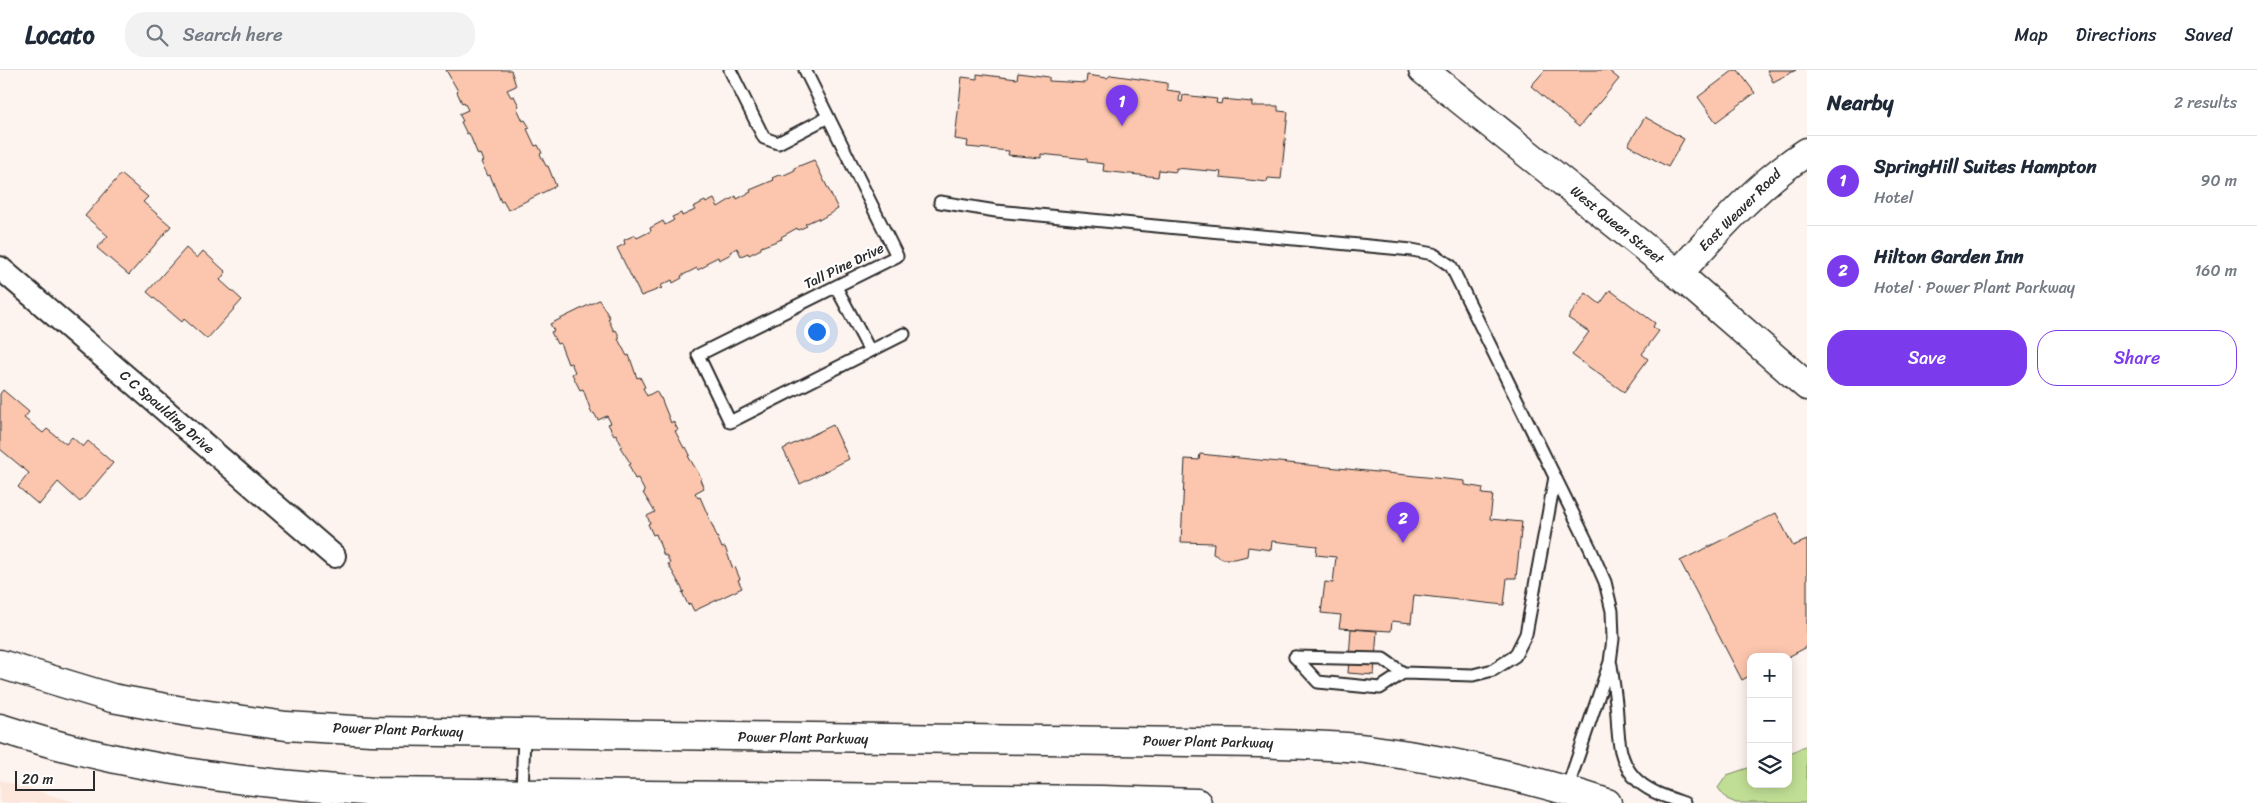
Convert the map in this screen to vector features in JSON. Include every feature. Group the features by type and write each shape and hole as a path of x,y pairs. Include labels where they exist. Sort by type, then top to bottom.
{"main road":[{"name":"West Queen Street","path":"1424,70 1678,274 1807,386"},
{"name":"East Weaver Road","path":"1678,274 1723,224 1781,168 1807,152"},
{"name":"Power Plant Parkway","path":"0,664 112,698 188,712 276,724 371,731 524,734 1270,743 1364,749 1460,763 1514,776 1564,798 1607,803"},
{"path":"0,728 96,756 181,773 264,784 376,792 522,799 1102,800 1196,803"}],"street":[{"name":"C C Spaulding Drive","path":"0,268 334,556"}],"lane":[{"path":"730,70 764,138 778,142 828,116"},
{"name":"Tall Pine Drive","path":"805,70 897,256 698,355 730,422 870,351"},
{"path":"940,202 996,212 1433,254 1451,266 1605,582 1612,612 1613,639 1610,662 1564,798"},
{"path":"836,287 870,351 904,334"},
{"path":"1403,673 1380,688 1318,682 1295,657 1383,659 1403,673 1473,675 1493,670 1515,656 1526,634 1555,477"},
{"path":"1610,662 1617,714 1617,732 1625,762 1638,781 1651,790 1684,803"},
{"path":"522,799 524,734"}],"shaded area":[{"path":"0,780 78,803 0,803"}],"green space":[{"path":"1807,745 1807,803 1736,803 1727,799 1718,788 1727,775 1747,768 1747,788 1792,788 1792,752"}],"building":[{"path":"446,70 511,70 516,86 507,90 511,97 514,96 523,121 525,120 530,128 527,129 535,146 538,145 542,153 540,154 546,166 548,166 556,186 508,210 503,201 501,202 490,175 488,176 481,162 483,161 480,154 478,155 469,133 467,134 461,122 463,121 459,114 468,110 464,102 462,103 458,91"},
{"path":"1545,70 1608,70 1619,79 1579,127 1531,86"},
{"path":"1734,70 1738,70 1755,93 1716,122 1698,97"},
{"path":"1767,70 1796,70 1773,82"},
{"path":"1018,73 1049,77 1049,81 1086,83 1087,75 1107,78 1111,75 1167,83 1167,90 1180,92 1179,101 1182,102 1183,95 1217,99 1216,103 1221,104 1222,99 1252,102 1252,106 1278,106 1278,111 1288,112 1281,179 1268,178 1267,182 1220,177 1221,172 1176,168 1176,172 1159,170 1158,177 1103,171 1104,164 1087,162 1087,159 1041,154 1041,158 1008,155 1009,151 967,147 968,141 955,139 962,77 977,79 977,74 1017,79"},
{"path":"1645,117 1684,139 1668,167 1628,145"},
{"path":"814,160 838,209 819,220 818,218 805,224 807,226 798,230 797,228 781,237 782,239 761,247 761,249 749,255 748,253 741,256 737,248 730,252 731,254 719,260 718,257 706,263 707,265 681,276 682,278 673,283 672,280 660,286 662,288 641,296 617,248 625,244 624,240 635,235 637,238 651,231 650,228 663,221 665,225 674,220 672,217 681,213 682,216 695,210 693,207 705,201 706,203 714,199 718,207 736,196 737,199 751,192 750,190 774,180 772,178 781,174 782,176 795,170 794,168"},
{"path":"121,174 148,197 143,202 171,226 129,275 97,248 108,236 85,216"},
{"path":"186,248 197,258 203,251 226,272 220,280 242,300 207,339 184,319 182,322 147,292"},
{"path":"1610,290 1655,323 1653,327 1659,331 1642,354 1648,359 1624,392 1572,355 1589,332 1568,318 1586,293 1600,304"},
{"path":"599,300 610,318 608,319 614,331 616,330 620,338 618,339 627,356 629,355 637,378 640,377 645,387 643,388 647,396 656,391 661,398 671,423 673,421 678,430 675,431 684,448 686,447 690,455 688,456 702,479 700,480 704,488 695,493 698,498 700,497 722,548 725,547 733,569 735,567 740,579 738,580 742,588 694,611 690,603 688,605 682,592 684,592 668,564 670,563 666,555 664,556 656,534 653,535 648,524 650,523 647,516 655,512 643,493 645,492 638,478 635,479 629,465 631,464 620,447 622,446 616,434 614,435 608,424 611,423 607,416 598,420 594,413 592,414 583,389 580,390 572,374 575,372 571,363 568,364 560,343 557,344 551,332 554,331 550,324"},
{"path":"3,390 29,412 24,418 43,433 47,429 66,444 72,437 83,447 88,441 113,463 80,502 58,482 39,505 18,487 29,473 0,449 0,394"},
{"path":"833,425 849,459 800,484 783,449"},
{"path":"1200,454 1465,481 1465,485 1483,488 1482,494 1493,495 1490,519 1522,522 1516,578 1507,578 1504,605 1414,595 1411,623 1392,621 1391,631 1339,628 1341,615 1321,613 1325,582 1333,583 1336,557 1316,555 1317,546 1272,541 1271,550 1248,547 1247,556 1223,559 1213,554 1214,543 1181,542 1185,459 1199,460"},
{"path":"1776,513 1793,546 1807,540 1807,647 1792,655 1792,653 1747,653 1747,677 1742,680 1680,561"},
{"path":"1351,629 1377,631 1374,675 1348,673"}],"place":[{"name":"SpringHill Suites Hampton","path":"1122,126"},
{"name":"Hilton Garden Inn","path":"1403,543"}]}
